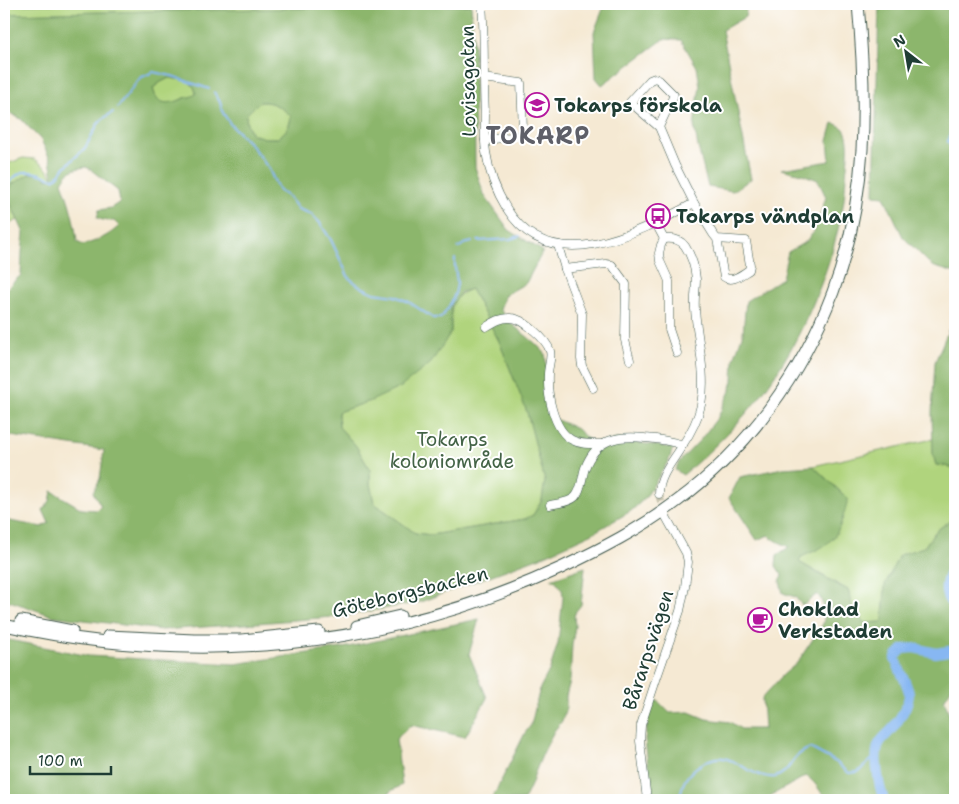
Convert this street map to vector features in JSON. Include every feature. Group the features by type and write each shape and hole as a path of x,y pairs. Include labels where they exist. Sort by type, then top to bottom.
{"highway":[{"name":"Göteborgsbacken","path":"4,618 99,635 194,640 242,640 335,630 423,611 502,586 589,548 632,524 675,495 695,480 748,426 779,384 800,349 828,287 846,222 856,159 857,84 851,4"},
{"name":"Göteborgsbacken","path":"4,625 83,640 137,646 194,648 290,644 382,629 441,614 519,587 598,550 677,502 698,486 735,449 776,400 813,338 842,267 860,187 862,158 863,75 858,4"}],"street":[{"name":"Lovisagatan","path":"482,4 487,160 501,199 512,217 522,228 530,235 558,245 576,246 608,242 628,235 694,203"},
{"path":"483,78 521,83 523,129 522,134 519,136 485,140"},
{"path":"659,127 674,95 655,78 650,80 630,102 659,127 694,203 716,239 724,277 727,280 731,280 749,270 750,265 746,241 716,239"},
{"path":"655,222 664,239"},
{"path":"664,239 659,252 660,261 670,281 669,329 677,353"},
{"path":"659,494 663,477 692,430 701,404 702,380 695,308 696,278 691,257 684,245 675,239 664,239"},
{"path":"558,245 582,314 581,359 593,388"},
{"path":"566,269 606,264 612,265 626,284 625,340 630,360"},
{"path":"486,327 495,321 509,317 517,318 540,336 546,343 551,355 548,369 550,403 556,420 570,440 584,444 602,444"},
{"path":"550,505 565,502 576,497 587,464 602,444 615,438 631,436 670,441 683,445"},
{"name":"Bårarpsvägen","path":"648,800 640,741 642,725 680,611 688,562 686,553 665,515"}],"green space":[{"path":"605,4 747,4 745,17 722,30 751,179 733,191 708,187 694,126 700,86 697,67 681,40 664,39 602,85 596,78 594,32"},
{"path":"879,4 955,4 955,273 932,266 903,237 884,196 874,195"},
{"path":"4,5 471,5 4,14"},
{"path":"471,5 474,47 475,167 484,195 509,230 543,251 526,283 505,295 500,309 508,321 545,353 551,417 577,429 599,450 615,439 673,448 669,460 646,497 631,511 593,533 543,556 420,602 345,616 162,630 53,616 4,599 4,520 42,527 49,523 43,510 50,501 52,491 82,509 97,510 101,506 93,492 100,479 104,450 4,435 4,291 21,275 24,233 7,196 12,184 29,174 40,173 47,179 53,178 50,159 41,140 21,119 4,110 4,14","holes":["169,78 187,81 193,85 196,94 175,102 162,102 155,95 153,88","259,102 268,102 276,105 291,116 290,123 278,138 265,138 252,134 247,124 246,115","86,167 90,169 118,191 120,202 111,208 99,210 97,218 114,221 119,226 102,238 83,245 77,242 75,227 62,182 74,169","471,289 499,341 527,412 545,481 542,500 533,515 525,519 431,535 415,533 374,503 370,484 370,470 356,446 339,427 338,412 371,401 401,387 431,363 451,332 451,306 461,292"]},
{"path":"169,78 187,81 193,85 196,94 173,103 162,102 155,95 153,88"},
{"path":"259,102 268,102 276,105 291,116 290,123 278,138 252,135 247,124 246,115"},
{"path":"833,123 843,128 847,137 848,150 844,198 830,258 810,311 784,361 753,405 720,442 683,475 675,470 679,462 701,439 718,417 730,391 733,381 734,359 743,333 746,301 782,278 788,252 807,241 815,230 826,197 818,180 781,169 830,161 828,141"},
{"path":"23,158 35,159 54,178 47,179 7,196 18,220 4,226 4,165"},
{"name":"Tokarps koloniområde","path":"471,289 499,341 527,412 545,481 542,500 533,515 525,519 431,535 415,533 374,503 370,484 370,470 356,446 339,427 338,412 371,401 451,332 452,306 458,296"},
{"path":"955,319 955,469 936,465 933,454 932,413 935,362"},
{"path":"933,439 933,454 936,465 955,469 955,517 936,531 924,547 911,551 884,603 883,622 864,623 853,609 848,590 799,562 801,557 819,548 848,499 813,466"},
{"path":"813,466 848,499 835,536 822,547 801,557 799,562 848,590 853,609 864,623 883,622 885,585 899,555 924,547 936,531 955,517 955,571 949,586 955,602 955,682 944,700 950,716 955,720 955,800 826,800 815,783 806,776 770,796 767,800 747,800 745,797 700,800 652,800 645,739 651,702 656,700 670,713 689,712 706,719 730,722 741,729 764,729 762,698 797,663 823,624 825,614 821,599 817,594 802,605 795,597 783,593 780,582 782,575 776,566 777,555 789,547 771,538 769,535 757,540 729,498 740,477 783,468"},
{"path":"585,567 581,605 574,616 575,626 570,681 562,721 554,731 543,753 524,800 490,800 531,725 540,688 550,669 558,643 563,597 562,589 556,581 551,579"},
{"path":"955,571 955,602 949,586"},
{"path":"479,619 469,654 487,698 465,737 411,725 396,739 402,785 391,791 382,800 4,800 4,639 89,656 235,664 348,647"}],"waterway":[{"path":"118,107 140,78 153,72 172,76 209,89"},
{"path":"214,92 220,102 223,113 269,169 279,191 289,197 298,209 311,214 320,223 331,240 349,278 361,287 374,293 395,296 409,302 433,318 441,318 451,302 456,289 455,259"},
{"path":"4,188 23,172 36,173 54,179 85,148 98,124 113,112"},
{"path":"955,132 952,141 955,146"},
{"path":"478,241 510,239 520,236"},
{"path":"458,248 472,242"},
{"path":"955,565 949,575 946,586 947,597 955,606"},
{"path":"884,800 877,772 877,749 880,742 900,717 907,704 909,695 906,683 895,659 903,649 914,648 936,653 955,650"},
{"path":"680,800 681,790 689,774 697,767 715,758 730,760 760,775 773,777 783,773 797,756 810,748 836,762 849,773 858,772 877,755"}],"tunnel":[{"path":"659,494 664,513"}],"place":[{"name":"Tokarps förskola","path":"537,105"},
{"name":"Tokarps vändplan","path":"658,216"},
{"name":"Choklad Verkstaden","path":"760,620"}],"district":[{"name":"TOKARP","path":"538,136"}]}
